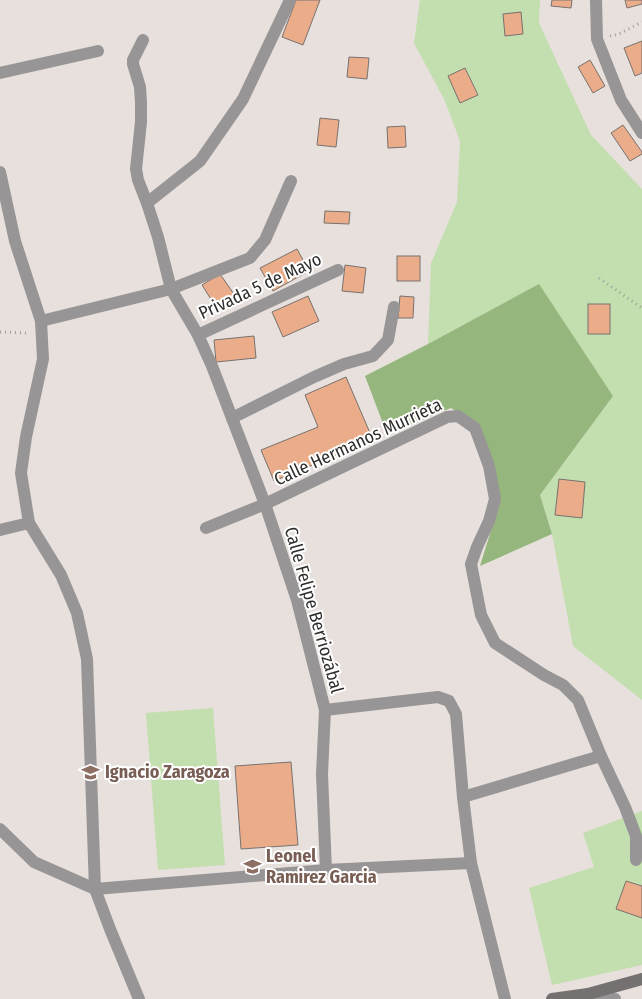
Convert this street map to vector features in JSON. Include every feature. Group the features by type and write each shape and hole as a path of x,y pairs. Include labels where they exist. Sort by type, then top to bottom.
{"main road":[{"path":"552,999 588,994 642,980"}],"street":[{"path":"147,203 200,160 243,99 290,0"},
{"path":"596,0 597,39 621,100 642,133"},
{"name":"Calle Felipe Berriozábal","path":"144,40 133,60 140,88 141,103 136,175 158,237 170,289 198,335 212,366 265,504 297,600 325,710 322,774 326,870"},
{"path":"0,73 98,51"},
{"path":"0,172 15,240 41,328 43,359 26,437 21,473 29,523 61,576 77,613 87,658 95,889 139,999"},
{"path":"41,328 170,289 250,258 265,240 291,181"},
{"name":"Privada 5 de Mayo","path":"198,335 338,270"},
{"path":"232,418 314,377 344,364 373,356 388,340 394,307"},
{"name":"Calle Hermanos Murrieta","path":"206,528 265,504 447,417 458,416 475,428 489,466 495,499 489,521 471,564 481,616 495,643 563,685 578,700 636,836 636,860"},
{"path":"0,530 29,523"},
{"path":"325,710 438,697 449,701 456,714 471,863 505,999"},
{"path":"463,797 601,756"},
{"path":"0,829 34,862 95,889 326,870 471,863"},
{"path":"588,994 615,999"}],"path":[{"path":"597,39 619,34 642,22"},
{"path":"599,278 642,308"},
{"path":"0,332 41,328"}],"green space":[{"path":"420,0 540,0 539,23 591,135 642,189 642,700 573,646 552,534 540,495 613,396 539,285 428,344 431,263 457,202 460,141 445,101 414,43"},
{"path":"539,284 613,396 540,495 552,534 480,566 496,514 475,424 451,408 387,434 365,376"},
{"path":"213,708 225,865 158,870 146,713"},
{"path":"642,811 642,965 552,985 529,888 594,867 583,833"}],"building":[{"path":"296,0 320,0 303,45 282,37"},
{"path":"552,0 572,0 571,8 551,6"},
{"path":"625,0 642,0 642,4 627,8"},
{"path":"521,12 523,34 505,36 503,14"},
{"path":"642,41 642,73 635,76 624,48"},
{"path":"349,57 369,58 367,79 347,77"},
{"path":"590,60 605,86 593,93 578,67"},
{"path":"465,68 478,95 460,103 448,76"},
{"path":"320,118 339,120 336,147 317,145"},
{"path":"623,125 642,152 642,154 630,161 611,133"},
{"path":"405,126 406,147 388,148 387,127"},
{"path":"325,211 350,212 349,224 324,223"},
{"path":"297,249 309,271 273,291 260,268"},
{"path":"397,256 420,256 420,281 397,281"},
{"path":"345,265 366,268 363,293 342,291"},
{"path":"220,274 236,297 217,309 202,285"},
{"path":"308,296 319,321 283,337 272,312"},
{"path":"400,296 414,297 413,318 398,318"},
{"path":"588,304 610,304 610,334 588,334"},
{"path":"254,336 256,358 216,362 214,340"},
{"path":"346,377 373,440 274,481 261,450 318,427 305,395"},
{"path":"559,479 585,482 582,518 555,515"},
{"path":"291,762 298,845 241,849 235,766"},
{"path":"626,881 642,886 642,918 616,909"}],"place":[{"name":"Ignacio Zaragoza","path":"91,772"},
{"name":"Leonel Ramirez Garcia","path":"252,866"}]}
